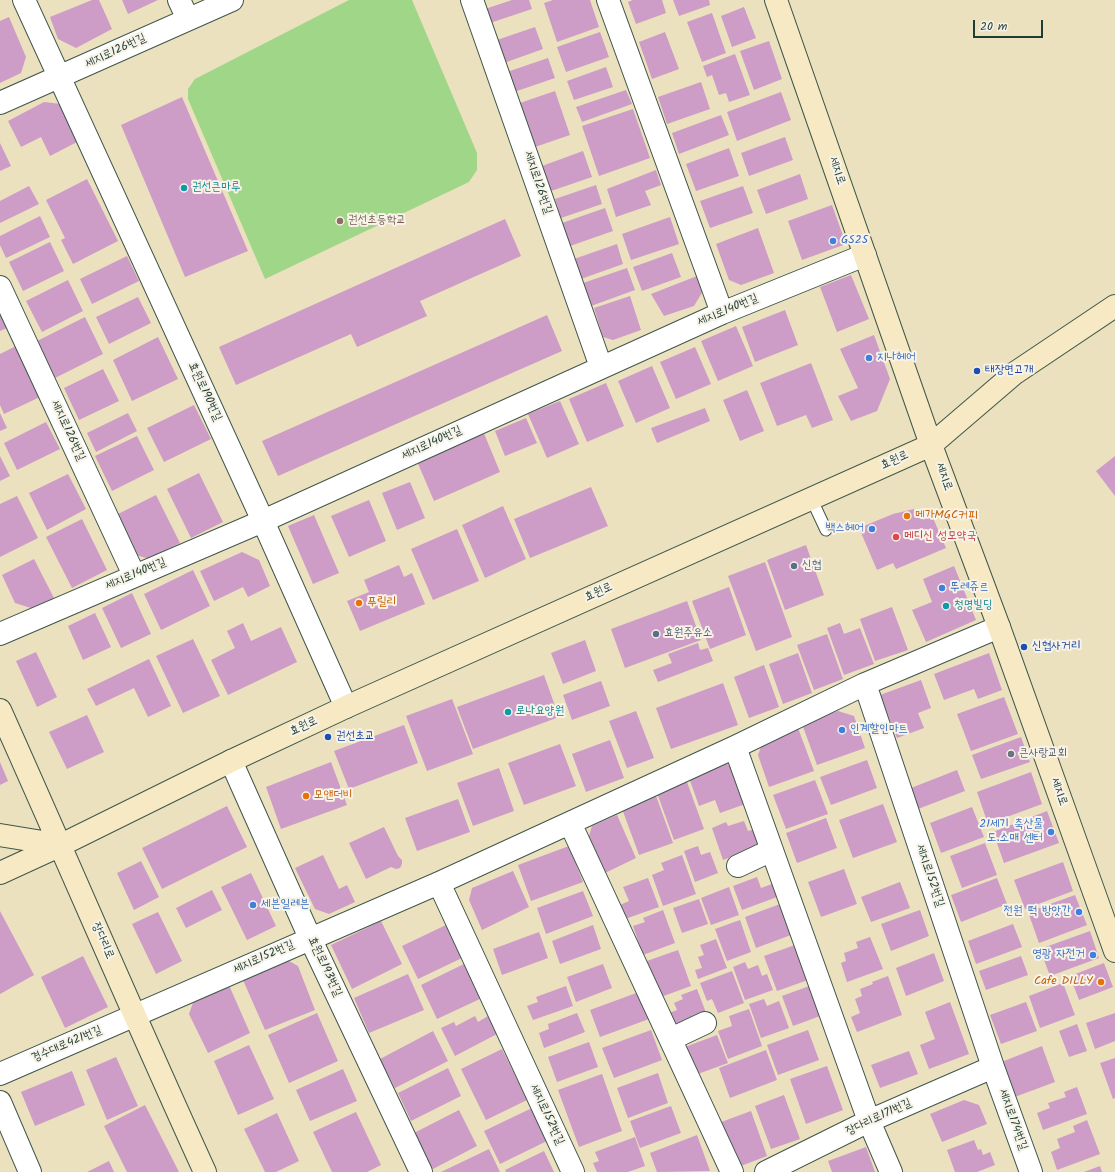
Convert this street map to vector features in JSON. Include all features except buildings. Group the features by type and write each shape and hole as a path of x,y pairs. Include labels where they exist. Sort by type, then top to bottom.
{"street":[{"name":"효원로190번길","path":"24,0 263,521 346,707"},
{"name":"세지로126번길","path":"0,104 59,78 184,10 232,0"},
{"name":"세지로126번길","path":"472,0 602,367"},
{"path":"608,0 722,313"},
{"name":"세지로","path":"776,0 931,445 999,627 1115,951"},
{"name":"세지로140번길","path":"0,634 134,575 263,521 722,313 866,255"},
{"name":"세지로126번길","path":"0,287 134,575"},
{"name":"효원로","path":"0,873 346,707 931,445 1015,373 1115,306"},
{"name":"세지로152번길","path":"134,1016 439,883 735,747 865,684 999,627"},
{"name":"세지로152번길","path":"865,684 993,1067"},
{"name":"장다리로","path":"0,710 61,845 134,1016 205,1172"},
{"path":"735,747 869,1121 891,1172"},
{"name":"효원로193번길","path":"231,761 310,938 421,1172"},
{"path":"570,823 732,1172"},
{"path":"0,835 61,845"},
{"path":"738,866 772,850"},
{"name":"세지로152번길","path":"439,883 573,1172"},
{"name":"경수대로421번길","path":"0,1074 134,1016"},
{"path":"671,1039 705,1023"},
{"name":"장다리로171번길","path":"766,1172 869,1121 993,1067"},
{"name":"세지로174번길","path":"993,1067 1030,1172"},
{"path":"0,1102 30,1172"}],"lane":[{"path":"811,498 826,530"}],"green space":[{"path":"349,0 412,0 477,153 477,170 469,182 265,279 188,99 188,89 195,79"}],"place":[{"name":"권선큰마루","path":"184,188"},
{"name":"권선초등학교","path":"340,221"},
{"name":"GS25","path":"833,241"},
{"name":"지나헤어","path":"869,358"},
{"name":"태장면고개","path":"977,371"},
{"name":"메가MGC커피","path":"907,516"},
{"name":"백스헤어","path":"872,529"},
{"name":"메디신 성모약국","path":"896,537"},
{"name":"신협","path":"794,566"},
{"name":"뚜레쥬르","path":"942,588"},
{"name":"푸릴리","path":"359,603"},
{"name":"청명빌딩","path":"946,606"},
{"name":"효원주유소","path":"656,634"},
{"name":"신협사거리","path":"1024,647"},
{"name":"로나요양원","path":"508,712"},
{"name":"인계할인마트","path":"842,730"},
{"name":"권선초교","path":"328,737"},
{"name":"큰사랑교회","path":"1011,754"},
{"name":"모앤더비","path":"306,796"},
{"name":"21세기 축산물 도.소매 센터","path":"1051,832"},
{"name":"세븐일레븐","path":"253,905"},
{"name":"전원 떡 방앗간","path":"1079,912"},
{"name":"영광 자전거","path":"1093,955"},
{"name":"Cafe DILLY","path":"1101,982"}]}
